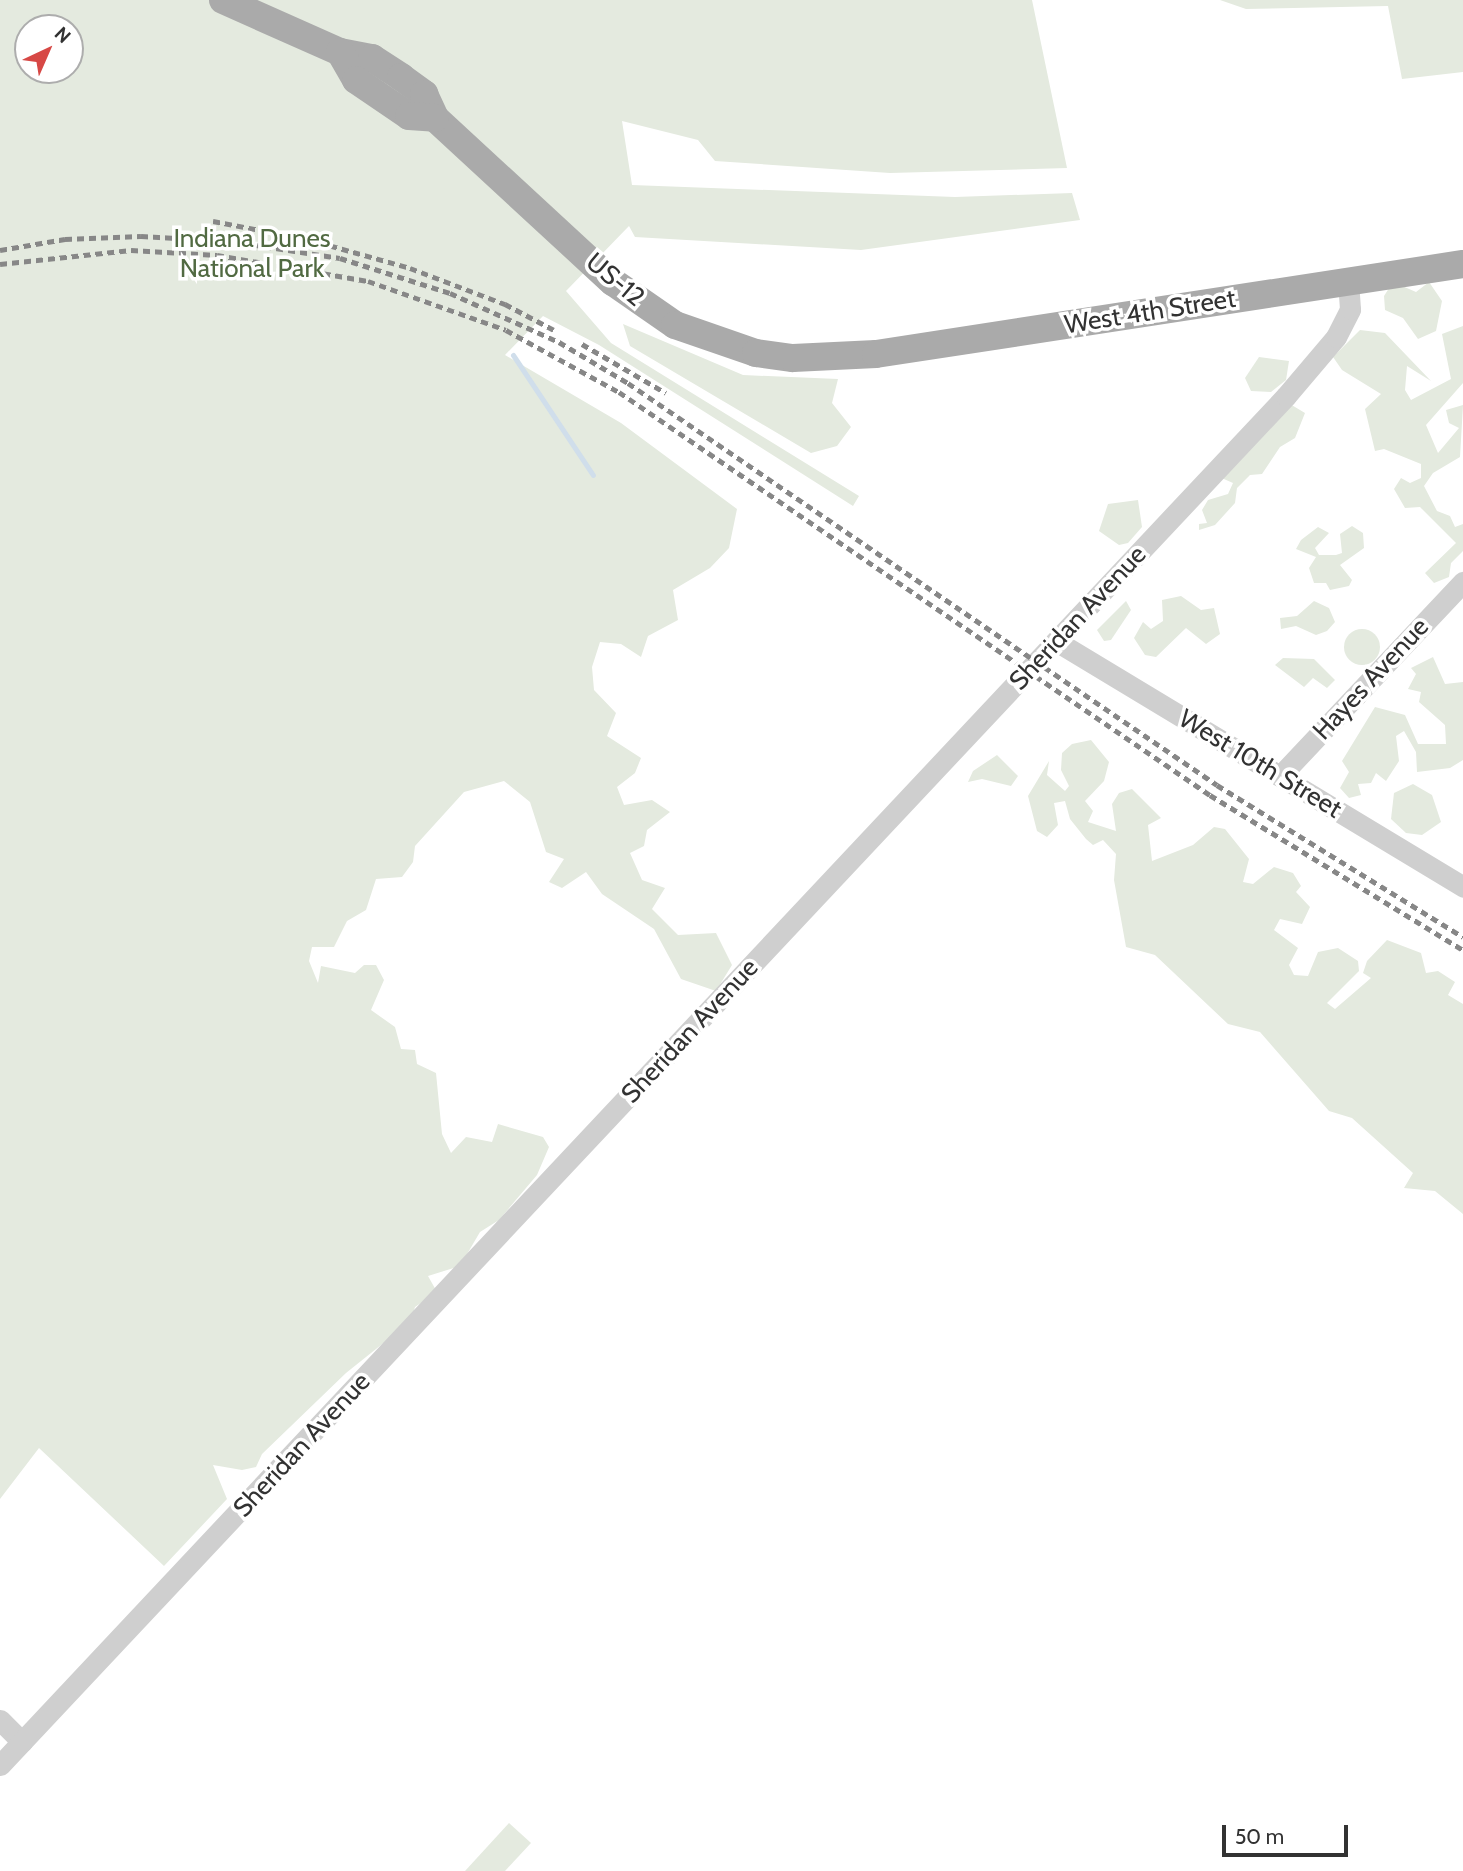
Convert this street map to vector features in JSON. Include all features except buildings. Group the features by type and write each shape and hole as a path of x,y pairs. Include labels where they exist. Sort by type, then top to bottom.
{"main road":[{"name":"US-12","path":"223,0 340,52 372,58 401,77 424,94 435,118 613,282 675,325 755,353 838,358"},
{"name":"West 4th Street","path":"838,358 1463,264"}],"street":[{"name":"Sheridan Avenue","path":"0,1765 1317,361 1350,309 1348,282"},
{"name":"Hayes Avenue","path":"1280,776 1463,582"},
{"name":"West 10th Street","path":"1056,641 1463,887"},
{"path":"0,1720 22,1742"}],"green space":[{"name":"Indiana Dunes National Park","path":"0,0 1032,0 1067,168 890,173 715,161 698,140 622,121 632,185 955,197 1072,193 1080,220 861,250 635,237 629,226 566,291 611,343 859,496 853,506 599,345 543,316 505,355 621,423 737,509 729,548 710,568 673,590 678,620 648,636 641,657 621,644 600,642 592,667 594,690 616,713 607,736 641,758 635,773 617,787 624,805 652,800 670,812 647,830 644,846 630,853 642,880 665,888 652,909 678,935 716,933 732,965 716,991 681,979 654,929 602,894 586,872 562,888 549,882 564,859 546,852 530,802 504,781 464,792 415,846 413,862 402,877 376,879 366,910 347,921 334,947 312,947 309,961 318,983 321,966 355,973 364,965 376,965 384,980 371,1010 395,1027 401,1049 415,1050 417,1064 436,1073 442,1134 451,1153 466,1137 492,1142 498,1124 543,1137 549,1147 537,1175 499,1220 480,1232 460,1266 428,1276 437,1292 415,1307 411,1321 346,1373 262,1454 256,1467 242,1470 213,1465 227,1499 164,1566 39,1448 0,1499"},
{"path":"1220,0 1463,0 1463,72 1402,79 1388,6 1246,9"},
{"path":"1393,282 1416,292 1429,282 1442,301 1436,331 1418,339 1403,318 1385,310 1384,296"},
{"path":"623,324 743,375 838,379 832,403 851,427 837,446 811,453 630,346"},
{"path":"1463,326 1463,383 1426,425 1438,453 1459,428 1449,423 1446,410 1463,405 1460,457 1433,473 1424,486 1437,511 1450,516 1455,527 1463,524 1463,551 1451,563 1449,577 1434,583 1425,573 1456,543 1420,507 1405,508 1394,489 1401,478 1410,483 1421,478 1421,464 1384,449 1375,451 1365,409 1381,394 1342,370 1333,357 1360,330 1385,333 1431,381 1407,366 1405,390 1411,400 1451,379 1442,334"},
{"path":"1259,357 1289,361 1286,380 1271,392 1251,391 1245,378"},
{"path":"1285,401 1305,413 1295,438 1280,447 1262,474 1250,475 1237,488 1235,503 1215,525 1199,530 1199,524 1207,523 1202,510 1208,500 1228,494 1233,483 1217,476"},
{"path":"1138,500 1142,527 1128,543 1119,545 1099,531 1108,504"},
{"path":"1352,526 1363,533 1364,548 1340,565 1352,580 1349,586 1330,590 1326,583 1314,583 1309,568 1316,557 1296,549 1301,540 1318,527 1329,533 1315,548 1319,555 1336,555 1342,553 1340,534"},
{"path":"1181,596 1201,610 1214,608 1220,634 1206,644 1186,628 1156,657 1145,655 1134,638 1143,622 1151,629 1163,621 1162,600"},
{"path":"1126,601 1131,610 1111,640 1104,641 1097,630"},
{"path":"1314,601 1329,608 1335,622 1327,631 1316,635 1296,626 1281,629 1280,618 1297,616"},
{"path":"1362,629 1375,634 1380,647 1375,660 1362,665 1349,660 1344,647 1349,634"},
{"path":"1433,657 1445,684 1463,682 1463,760 1450,768 1417,772 1416,752 1404,731 1396,736 1399,761 1386,781 1376,773 1371,783 1358,784 1361,795 1349,798 1340,788 1349,772 1342,761 1375,707 1405,715 1418,744 1446,744 1445,725 1419,702 1421,692 1408,689 1416,674 1411,668"},
{"path":"1283,658 1314,659 1335,680 1327,688 1313,678 1304,687 1275,665"},
{"path":"1091,740 1109,762 1104,781 1085,801 1093,811 1088,822 1116,831 1112,804 1119,793 1132,789 1161,818 1148,825 1152,861 1193,845 1214,827 1225,829 1249,859 1243,882 1253,884 1274,867 1293,873 1301,886 1296,892 1310,907 1302,924 1280,919 1274,930 1298,948 1289,965 1294,975 1308,976 1318,952 1338,948 1358,961 1359,971 1327,1003 1335,1009 1371,978 1363,973 1367,961 1387,940 1421,953 1426,973 1438,971 1455,982 1448,995 1463,1004 1463,1214 1435,1191 1404,1188 1413,1173 1352,1118 1329,1111 1260,1032 1228,1024 1155,955 1126,947 1114,880 1116,854 1103,840 1093,845 1086,839 1070,819 1065,801 1054,803 1058,825 1047,837 1037,831 1028,796 1049,761 1047,775 1065,791 1069,786 1061,770 1062,753 1072,744"},
{"path":"997,755 1018,776 1011,786 982,779 968,782 973,771"},
{"path":"1413,784 1432,795 1441,822 1422,835 1406,833 1391,819 1394,793"},
{"path":"509,1823 531,1843 505,1871 465,1871"}],"waterway":[{"path":"513,355 593,475"}],"railway":[{"path":"213,221 307,239 410,268 505,304 554,330"},
{"path":"0,250 65,239 141,236 229,241 340,258 450,293 559,342 628,383 1217,785 1463,937"},
{"path":"0,264 131,250 217,255 368,281 506,330 619,392 1210,795 1463,950"},
{"path":"582,344 666,393"}]}
